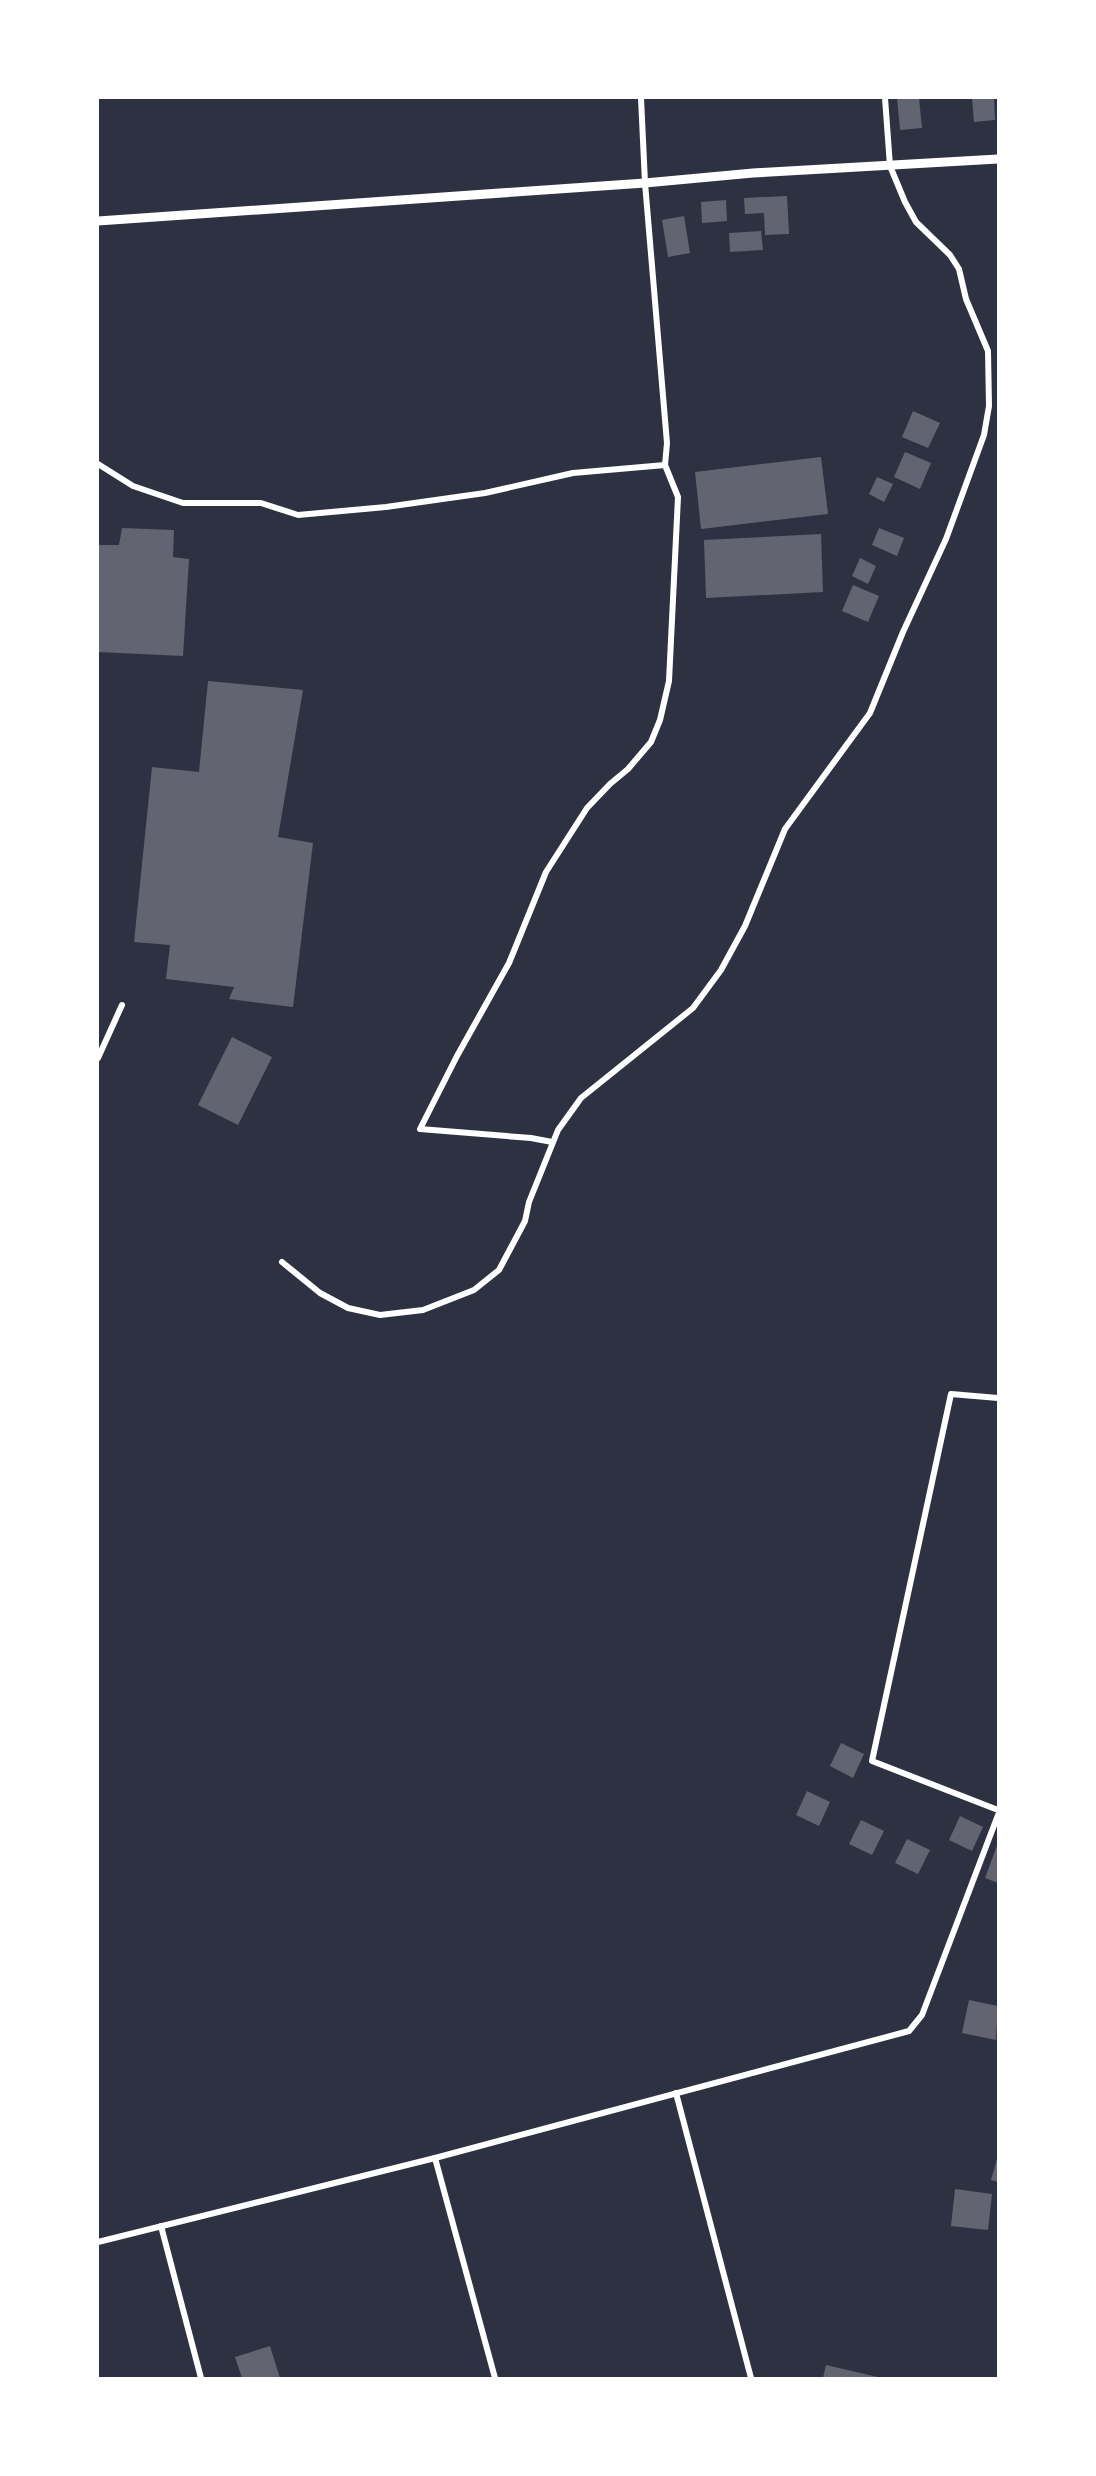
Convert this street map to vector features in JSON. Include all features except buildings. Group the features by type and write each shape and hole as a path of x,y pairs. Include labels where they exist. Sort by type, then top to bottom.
{"street":[{"path":"552,1142 531,1138 420,1129 457,1056 509,963 546,872 587,808 628,769 651,742 660,720 669,681 678,497 665,465 667,444 645,183 641,98"},
{"path":"282,1262 320,1293 348,1308 380,1315 423,1310 474,1290 499,1270 525,1221 529,1202 558,1130 582,1098 693,1008 721,970 745,926 785,829 870,713 903,632 946,539 984,435 989,406 988,351 966,299 959,270 950,255 916,222 904,202 890,166 885,98"},
{"path":"98,221 645,183 753,173 999,159"},
{"path":"98,464 133,486 183,503 261,503 298,515 386,507 484,493 573,473 665,465"},
{"path":"98,1058 122,1005"},
{"path":"999,1398 951,1394 872,1761 999,1810"},
{"path":"98,2242 435,2158 909,2031 922,2015 999,1815"},
{"path":"676,2093 751,2379"},
{"path":"435,2158 495,2379"},
{"path":"161,2226 201,2379"}]}
